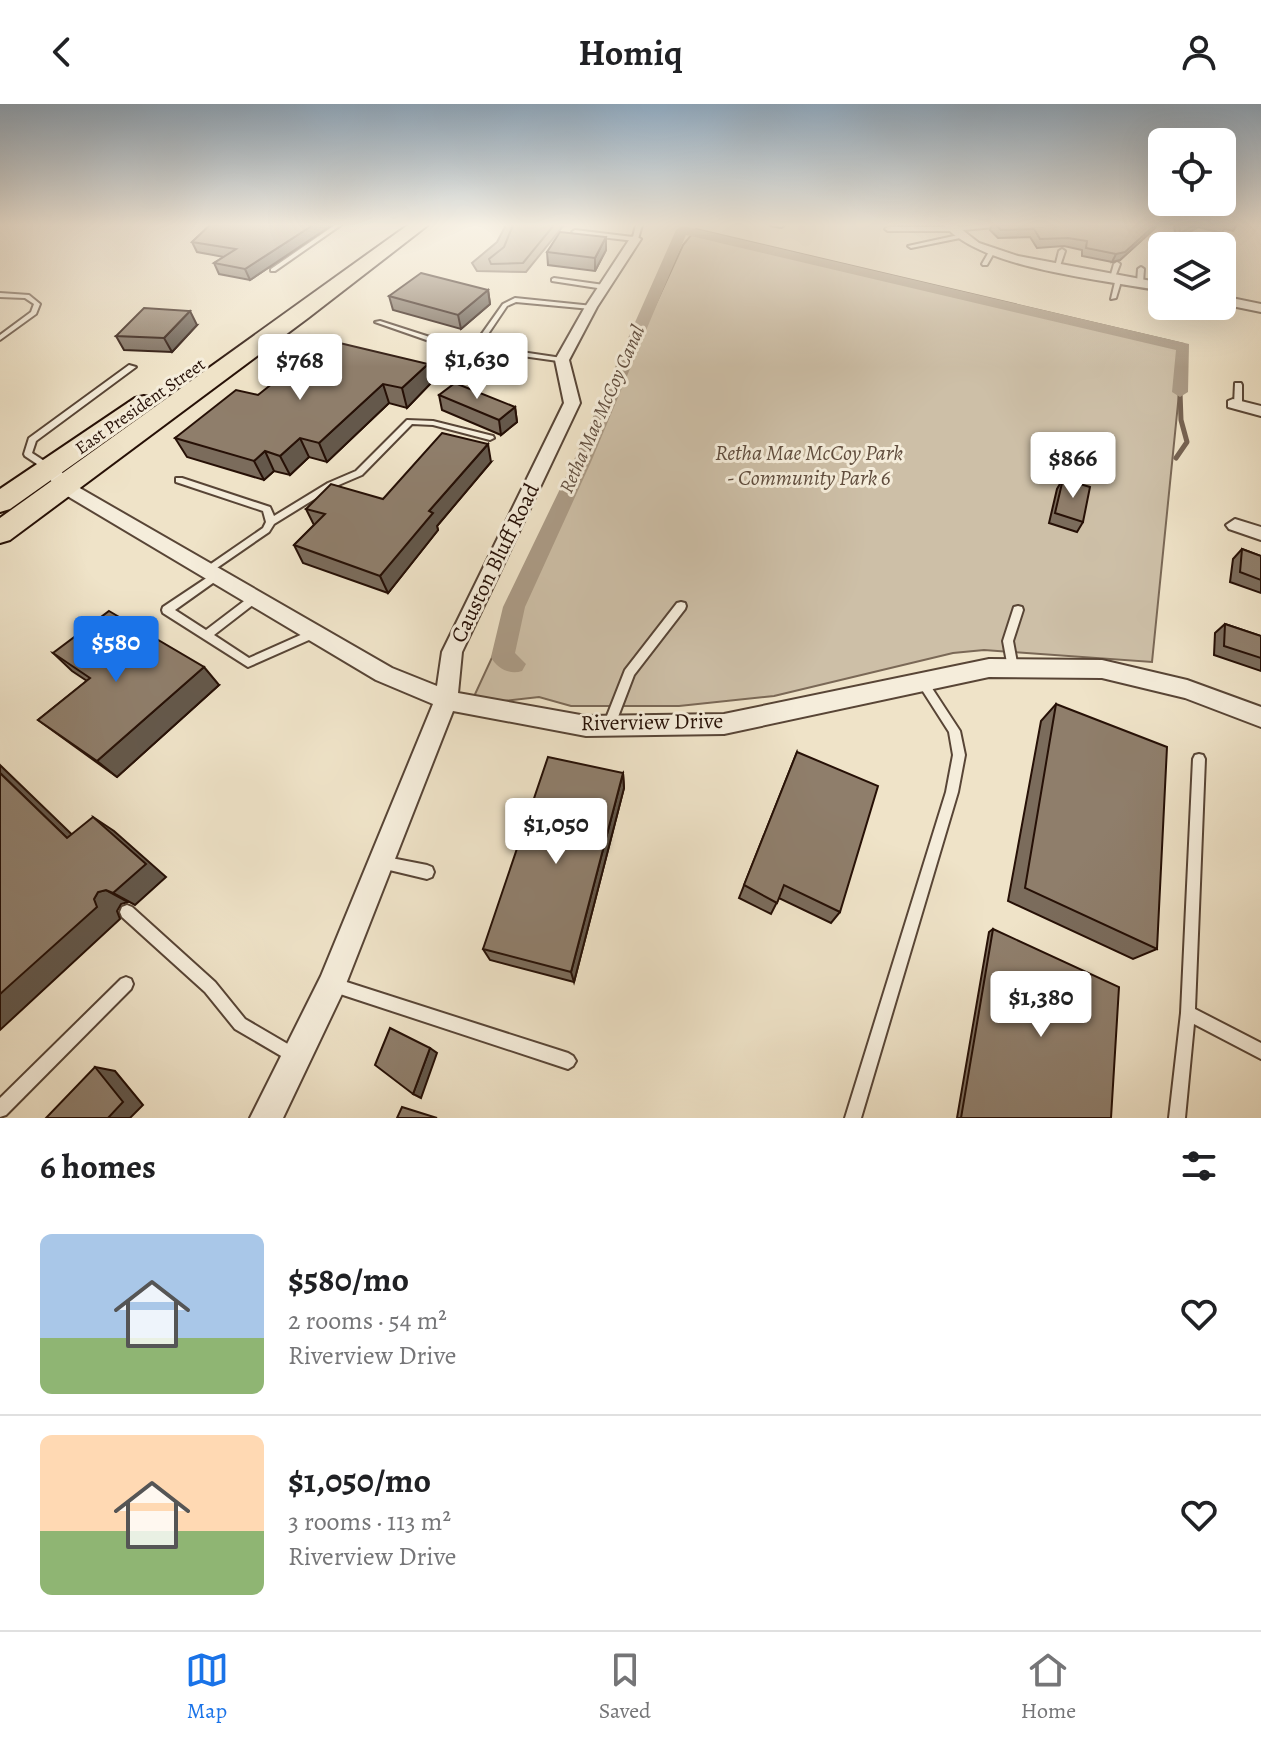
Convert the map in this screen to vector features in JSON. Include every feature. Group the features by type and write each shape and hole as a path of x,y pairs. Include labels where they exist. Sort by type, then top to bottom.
{"main road":[{"name":"East President Street","path":"0,533 57,477 332,272"},
{"name":"East President Street","path":"0,502 57,477 301,314 356,272"}],"street":[{"path":"562,360 613,272"},
{"path":"1083,272 1148,284"},
{"path":"1236,300 1261,308"},
{"name":"Causton Bluff Road","path":"266,1118 332,984 446,700 452,652 572,403 562,360"},
{"path":"1236,404 1261,411"},
{"name":"Riverview Drive","path":"57,477 384,674 446,700 586,726 724,724 989,668 1102,669 1187,689 1261,717"},
{"path":"1235,525 1261,534"}],"lane":[{"path":"1110,272 1106,278 1113,298"},
{"path":"1140,283 1141,272"},
{"path":"554,280 604,287"},
{"path":"0,295 27,296 37,304 34,313 0,338"},
{"path":"476,347 505,305 515,300 591,307"},
{"path":"378,322 438,342 562,360"},
{"path":"57,477 28,454 32,440 132,367"},
{"path":"1236,404 1238,385"},
{"path":"314,633 248,663 167,610 266,530 271,522 331,485 359,473 410,422 433,423 490,438"},
{"path":"179,480 267,509 271,522"},
{"path":"206,636 255,598"},
{"path":"609,726 629,673 681,606"},
{"path":"1013,668 1008,641 1018,610"},
{"path":"853,1118 952,792 959,755 954,731 922,681"},
{"path":"1177,1118 1188,1013 1199,759"},
{"path":"379,862 427,872"},
{"path":"127,912 210,987 240,1024 295,1056"},
{"path":"0,1109 126,984"},
{"path":"332,984 568,1061"},
{"path":"1188,1013 1261,1051"}],"green space":[{"name":"Retha Mae McCoy Park - Community Park 6","path":"670,272 880,272 1184,344 1152,662 984,650 953,653 774,696 679,706 571,706 539,697 470,705"}],"building":[{"path":"421,273 488,290 458,315 389,296"},
{"path":"144,308 190,311 164,338 116,336"},
{"path":"327,340 428,364 402,388 383,384 319,443 300,438 280,456 265,451 254,461 175,438 236,390 258,395"},
{"path":"455,383 515,407 499,420 439,395"},
{"path":"442,433 488,444 429,511 433,513 380,576 294,545 325,514 306,509 331,484 383,499"},
{"path":"1063,479 1090,487 1083,522 1055,513"},
{"path":"1242,549 1261,556 1261,580 1240,572"},
{"path":"109,611 204,667 97,761 38,720 90,678 53,653"},
{"path":"1225,624 1261,636 1261,658 1224,646"},
{"path":"1056,704 1167,747 1157,949 1025,888"},
{"path":"797,752 878,786 840,912 784,885 777,903 744,885"},
{"path":"548,757 623,773 571,972 483,949"},
{"path":"0,773 67,838 93,817 146,864 113,893 106,890 98,892 94,899 97,907 0,994"},
{"path":"993,929 1119,987 1111,1118 961,1118"},
{"path":"390,1028 430,1048 413,1094 375,1065"},
{"path":"95,1067 123,1102 108,1118 46,1118"},
{"path":"402,1107 437,1118 397,1118"}],"waterway":[{"name":"Retha Mae McCoy Canal","path":"514,664 503,657 514,607 582,462 664,272"},
{"name":"Retha Mae McCoy Canal","path":"864,272 1184,347 1180,392"},
{"path":"1176,458 1187,442 1181,420 1180,392"}]}
